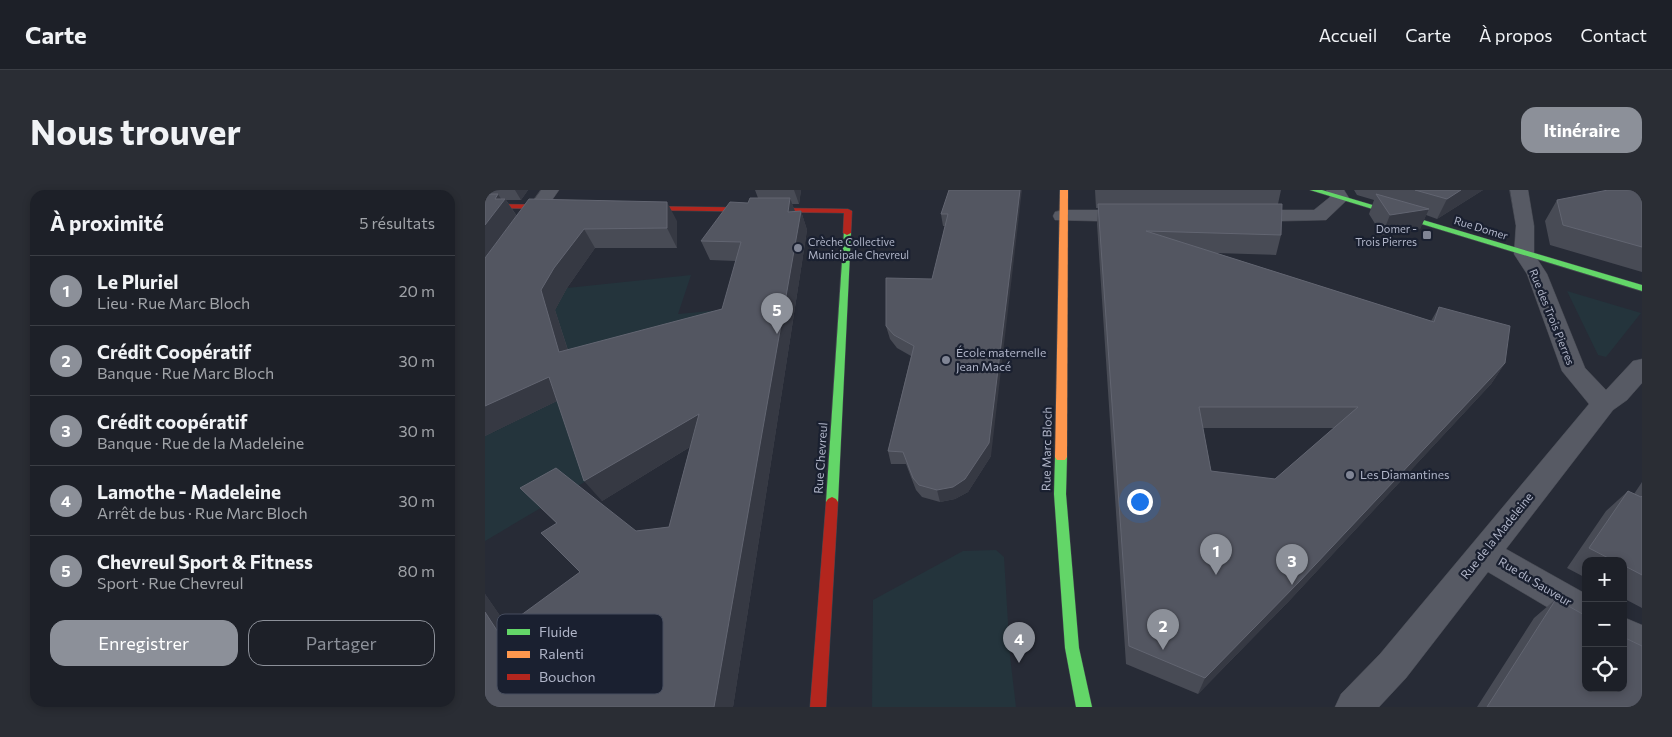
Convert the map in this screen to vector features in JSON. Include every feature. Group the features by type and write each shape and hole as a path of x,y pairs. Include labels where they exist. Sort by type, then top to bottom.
{"street":[{"path":"485,282 550,190"},
{"name":"Rue Marc Bloch","path":"1063,190 1064,299 1060,494 1073,648 1084,707"},
{"name":"Rue Domer","path":"1314,190 1338,194 1524,254 1642,288"},
{"name":"Rue des Trois Pierres","path":"1519,190 1525,226 1524,254 1537,274 1574,371 1604,404"},
{"path":"1222,216 1319,216 1338,194"},
{"path":"485,206 572,207"},
{"name":"Rue Chevreul","path":"619,208 848,211 837,432 818,707"},
{"path":"1062,216 1154,216"},
{"name":"Rue de la Madeleine","path":"1354,707 1393,666 1604,404 1618,394 1642,366"},
{"name":"Rue du Sauveur","path":"1484,552 1582,610"},
{"path":"1627,635 1642,643"}],"shaded area":[{"path":"691,275 678,314 742,308 575,373 542,334 567,288"},
{"path":"1567,291 1641,313 1606,357 1598,355"},
{"path":"565,397 593,477 485,541 485,436"},
{"path":"996,550 1004,557 1010,656 1016,707 872,707 873,600 963,551"}],"building":[{"name":"École maternelle Jean Macé","path":"949,190 1020,190 989,443 965,479 953,487 937,490 919,485 913,478 903,452 888,451 914,346 894,335 886,326 886,278 932,279 948,214 941,214"},
{"path":"1415,190 1461,190 1447,199"},
{"path":"1608,190 1642,190 1642,247 1563,225 1557,200"},
{"path":"485,194 498,194 495,199 505,199 485,225"},
{"path":"1376,194 1429,209 1390,215"},
{"path":"750,198 790,198 788,212 801,211 714,707 485,707 485,612 497,630 497,694 663,694 663,614 523,614 580,572 541,533 557,523 520,488 556,468 636,531 669,527 699,414 584,481 549,377 485,406 485,258 529,199 667,202 667,228 584,229 554,268 541,290 559,352 722,309 741,242 701,241 730,202 748,203"},
{"path":"1098,204 1282,204 1281,235 1146,231 1434,322 1439,307 1510,326 1505,363 1299,582 1205,678 1129,646","holes":["1199,407 1358,407 1275,479 1211,471"]},
{"path":"1628,491 1642,496 1642,575 1627,567 1627,557 1606,557 1589,548"},
{"path":"1556,599 1582,614 1582,692 1627,692 1627,639 1642,646 1642,707 1487,707"}],"traffic: fast":[{"path":"1314,190 1642,288"},
{"path":"832,502 847,233"},
{"path":"1061,457 1060,494 1072,648 1084,707"}],"traffic: slow":[{"path":"1061,457 1064,190"}],"traffic: jam":[{"path":"485,206 561,207"},
{"path":"634,208 848,211 847,233"},
{"path":"818,707 832,502"}],"place":[{"name":"Domer - Trois Pierres","path":"1427,235"},
{"name":"Crèche Collective Municipale Chevreul","path":"798,248"},
{"name":"Chevreul Sport & Fitness","path":"777,334"},
{"name":"École maternelle Jean Macé","path":"946,360"},
{"name":"Les Diamantines","path":"1350,475"},
{"name":"Le Pluriel","path":"1216,575"},
{"name":"Crédit coopératif","path":"1292,585"},
{"name":"Crédit Coopératif","path":"1163,650"},
{"name":"Lamothe - Madeleine","path":"1019,663"}]}
